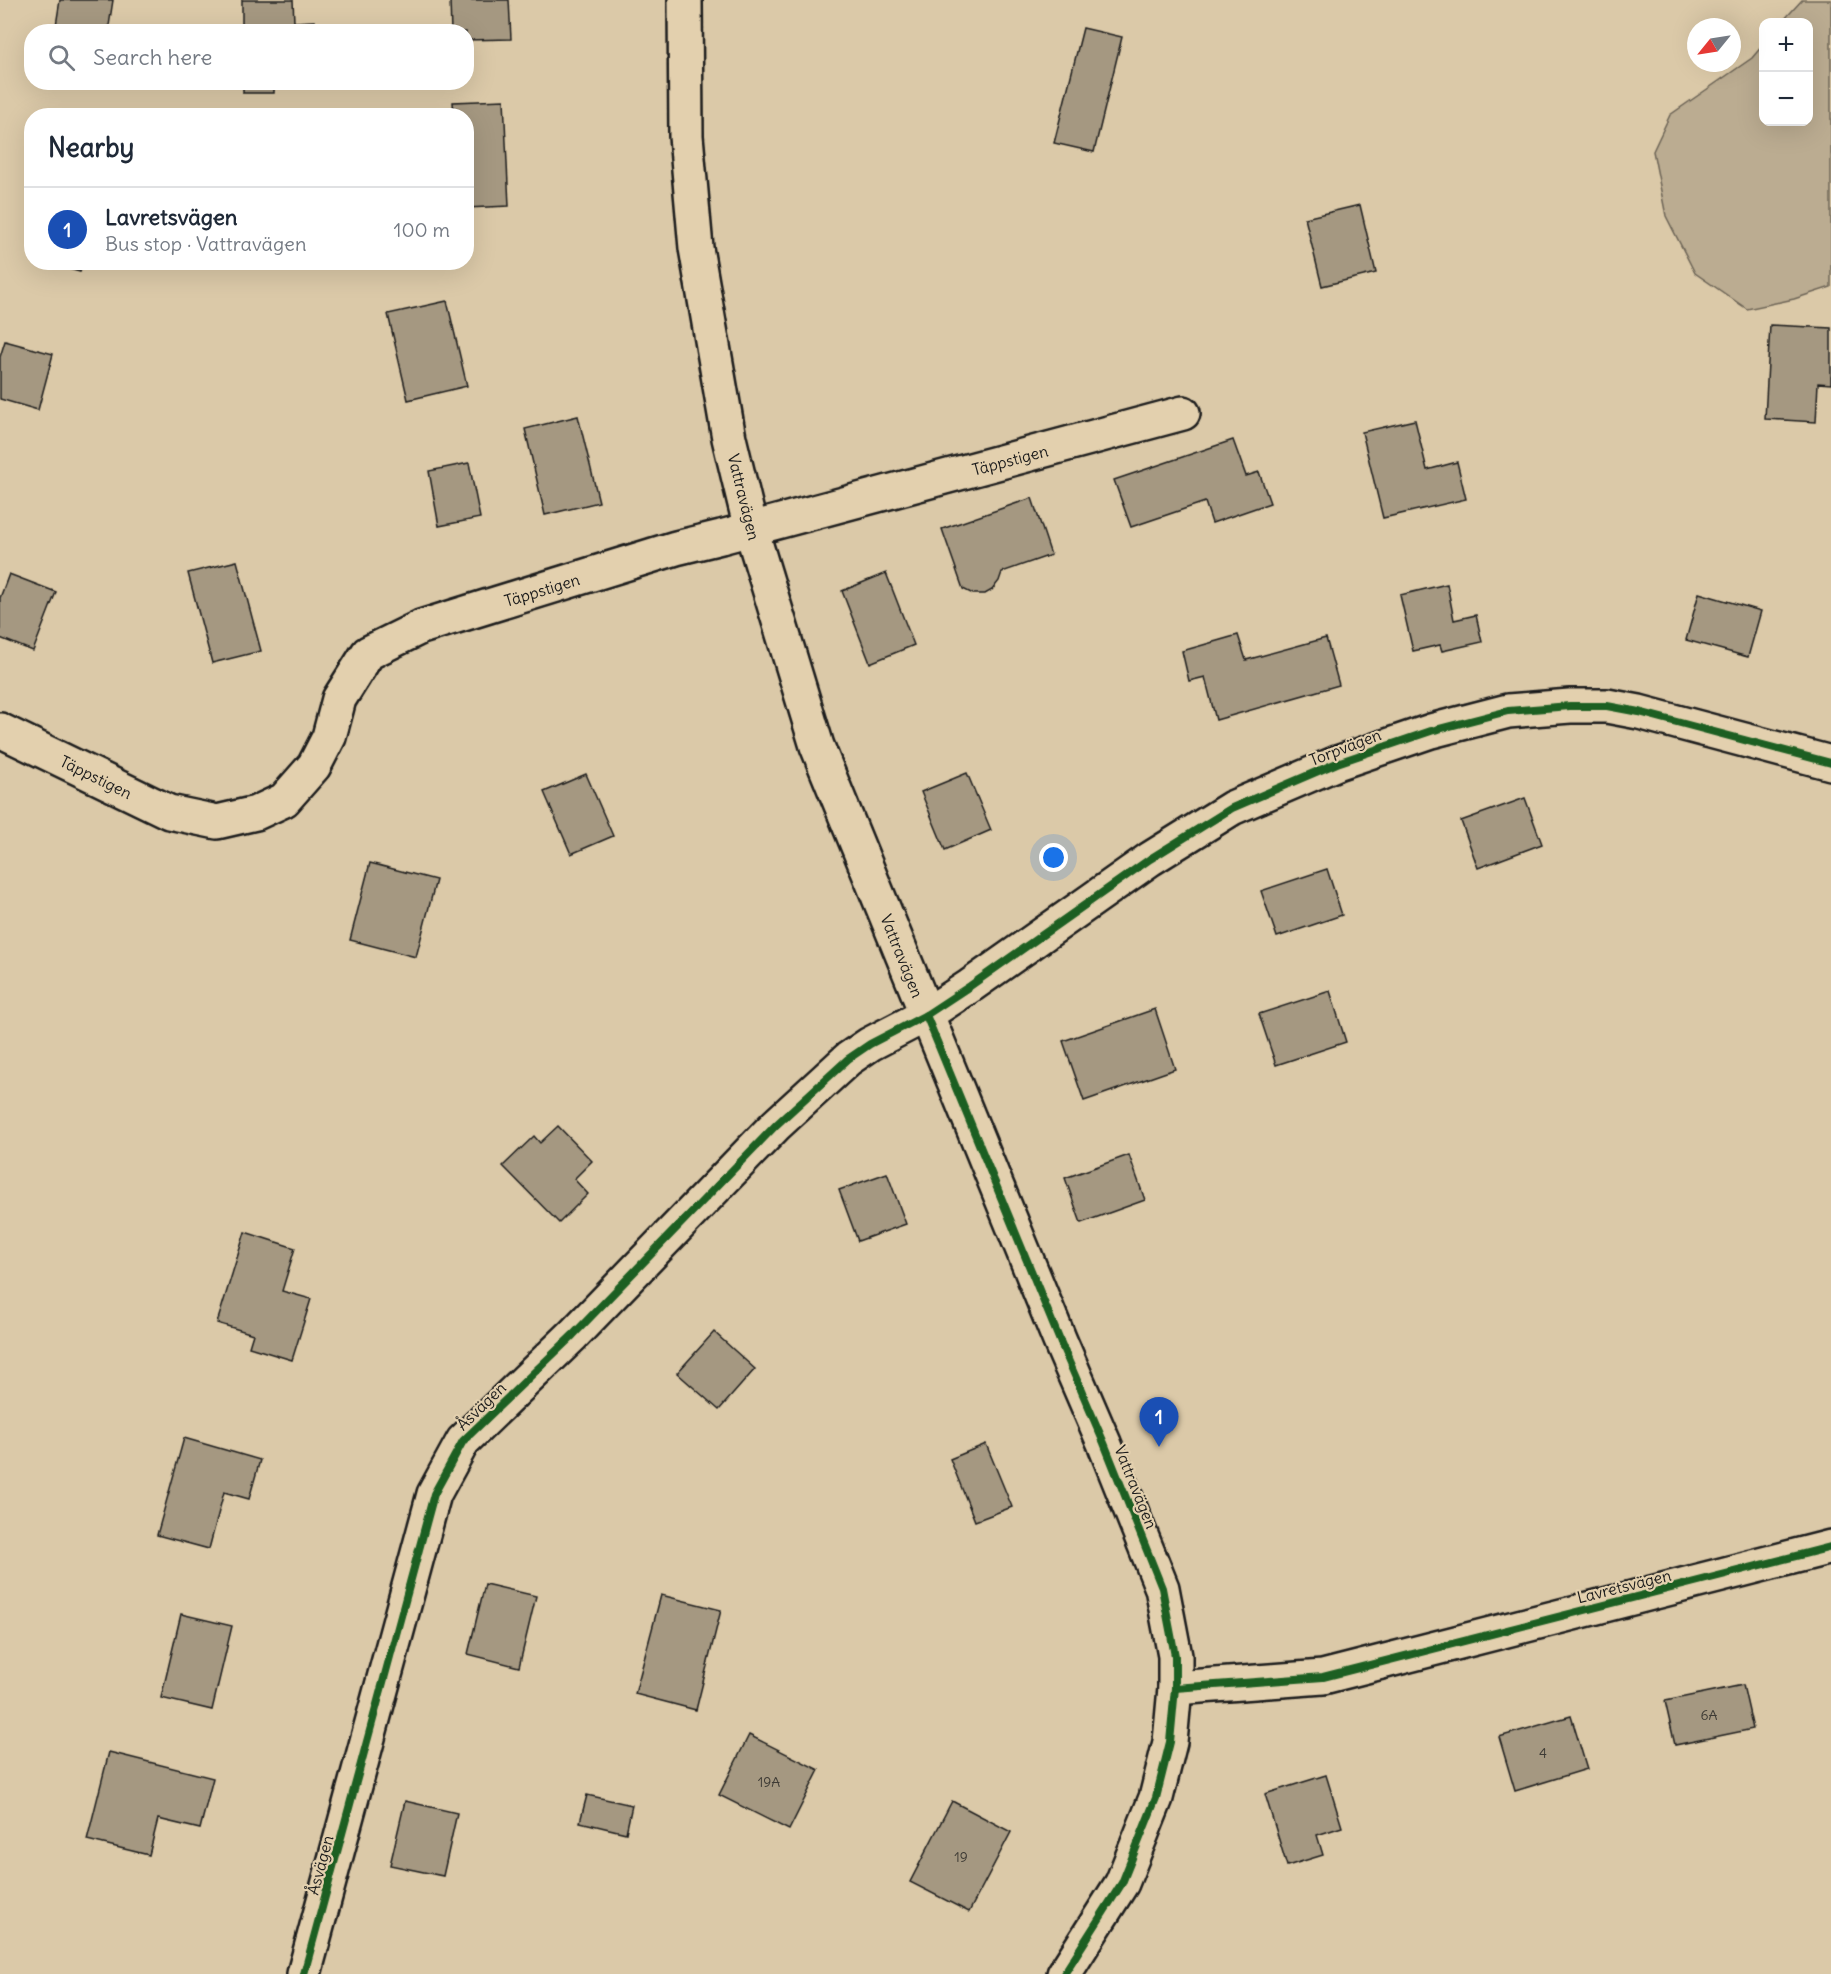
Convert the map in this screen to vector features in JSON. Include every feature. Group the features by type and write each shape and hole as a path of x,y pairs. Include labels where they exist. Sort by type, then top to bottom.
{"street":[{"name":"Vattravägen","path":"685,0 686,136 696,248 729,438 751,529 817,746 1162,1588 1175,1656 1175,1688 1170,1742 1156,1798 1122,1883 1064,1974"},
{"name":"Täppstigen","path":"0,730 169,812 217,822 256,813 284,801 314,766 329,738 339,699 368,653 420,627 676,548 1183,413"},
{"name":"Torpvägen","path":"926,1015 1150,859 1232,808 1338,763 1431,730 1509,711 1570,706 1607,706 1639,712 1831,763"},
{"name":"Åsvägen","path":"304,1974 434,1494 463,1441 573,1335 784,1118 848,1059 870,1044 926,1015"},
{"name":"Lavretsvägen","path":"1175,1688 1323,1677 1831,1547"}],"shaded area":[{"path":"1802,0 1831,0 1831,287 1794,299 1747,309 1695,273 1666,216 1653,151 1670,115 1732,72 1741,72 1741,66 1759,50 1759,126 1813,126 1813,18 1786,18"}],"building":[{"path":"60,0 113,0 109,24 56,24"},
{"path":"242,0 293,0 294,22 314,21 314,24 242,24"},
{"path":"450,0 509,0 511,39 474,40 474,24 451,24"},
{"path":"1083,28 1122,37 1094,152 1054,143"},
{"path":"243,90 274,90 274,93 243,93"},
{"path":"504,100 509,206 474,208 474,108 453,108 453,102"},
{"path":"1360,205 1376,273 1322,286 1305,218"},
{"path":"447,301 467,386 408,400 388,314"},
{"path":"1770,325 1831,328 1831,384 1818,383 1816,422 1765,419"},
{"path":"5,341 53,354 38,410 0,399 0,357"},
{"path":"578,416 599,502 545,515 525,429"},
{"path":"1415,420 1427,470 1457,462 1466,499 1383,518 1362,432"},
{"path":"1233,440 1246,476 1259,472 1270,503 1212,523 1205,502 1131,527 1114,480"},
{"path":"469,463 480,518 439,526 429,471"},
{"path":"1032,498 1051,555 1002,572 999,581 992,590 985,594 973,594 963,589 942,529"},
{"path":"237,561 261,651 212,663 188,573"},
{"path":"886,573 914,645 870,663 842,591"},
{"path":"9,574 56,592 33,651 0,638 0,598"},
{"path":"1447,584 1454,620 1476,615 1482,642 1442,651 1440,645 1413,651 1400,595"},
{"path":"1699,593 1761,611 1748,657 1686,640"},
{"path":"1238,635 1246,660 1326,638 1339,685 1216,720 1205,677 1189,681 1182,651"},
{"path":"967,773 991,830 945,850 921,792"},
{"path":"586,774 613,836 571,854 544,792"},
{"path":"1525,798 1542,844 1478,868 1461,821"},
{"path":"370,863 436,880 416,957 350,940"},
{"path":"1327,869 1342,915 1277,937 1261,891"},
{"path":"1330,991 1346,1042 1276,1065 1259,1014"},
{"path":"1155,1009 1175,1069 1084,1101 1063,1041"},
{"path":"558,1126 592,1161 574,1179 588,1194 559,1223 503,1166 534,1136 540,1143"},
{"path":"1129,1155 1145,1200 1081,1223 1065,1178"},
{"path":"887,1173 906,1224 858,1241 839,1190"},
{"path":"245,1232 295,1248 282,1291 311,1299 292,1360 249,1347 253,1334 217,1323"},
{"path":"714,1332 755,1369 719,1410 677,1373"},
{"path":"184,1438 260,1460 249,1499 224,1492 209,1549 157,1535"},
{"path":"986,1444 1012,1507 975,1521 950,1459"},
{"path":"485,1584 536,1596 519,1667 468,1654"},
{"path":"661,1595 721,1610 696,1710 635,1694"},
{"path":"181,1614 232,1626 212,1710 161,1698"},
{"path":"1743,1685 1753,1729 1675,1745 1665,1701"},
{"path":"1571,1716 1587,1769 1515,1791 1499,1737"},
{"path":"749,1735 819,1770 789,1830 719,1795"},
{"path":"109,1752 213,1778 200,1829 158,1819 149,1855 87,1840"},
{"path":"1326,1775 1342,1827 1317,1835 1323,1855 1287,1866 1265,1794"},
{"path":"587,1795 632,1805 626,1833 580,1822"},
{"path":"405,1801 457,1813 443,1876 390,1865"},
{"path":"952,1801 1011,1832 969,1912 910,1882"}],"cycle path":[{"path":"304,1974 434,1494 463,1441 573,1335 776,1125 848,1059 870,1044 926,1015 1150,859 1232,808 1337,763 1431,731 1508,711 1570,706 1607,706 1639,712 1831,763"},
{"path":"926,1015 1162,1588 1175,1656 1175,1688 1170,1742 1156,1798 1122,1883 1064,1974"},
{"path":"1175,1688 1323,1677 1831,1547"}],"place":[{"name":"Lavretsvägen","path":"1159,1447"}]}
